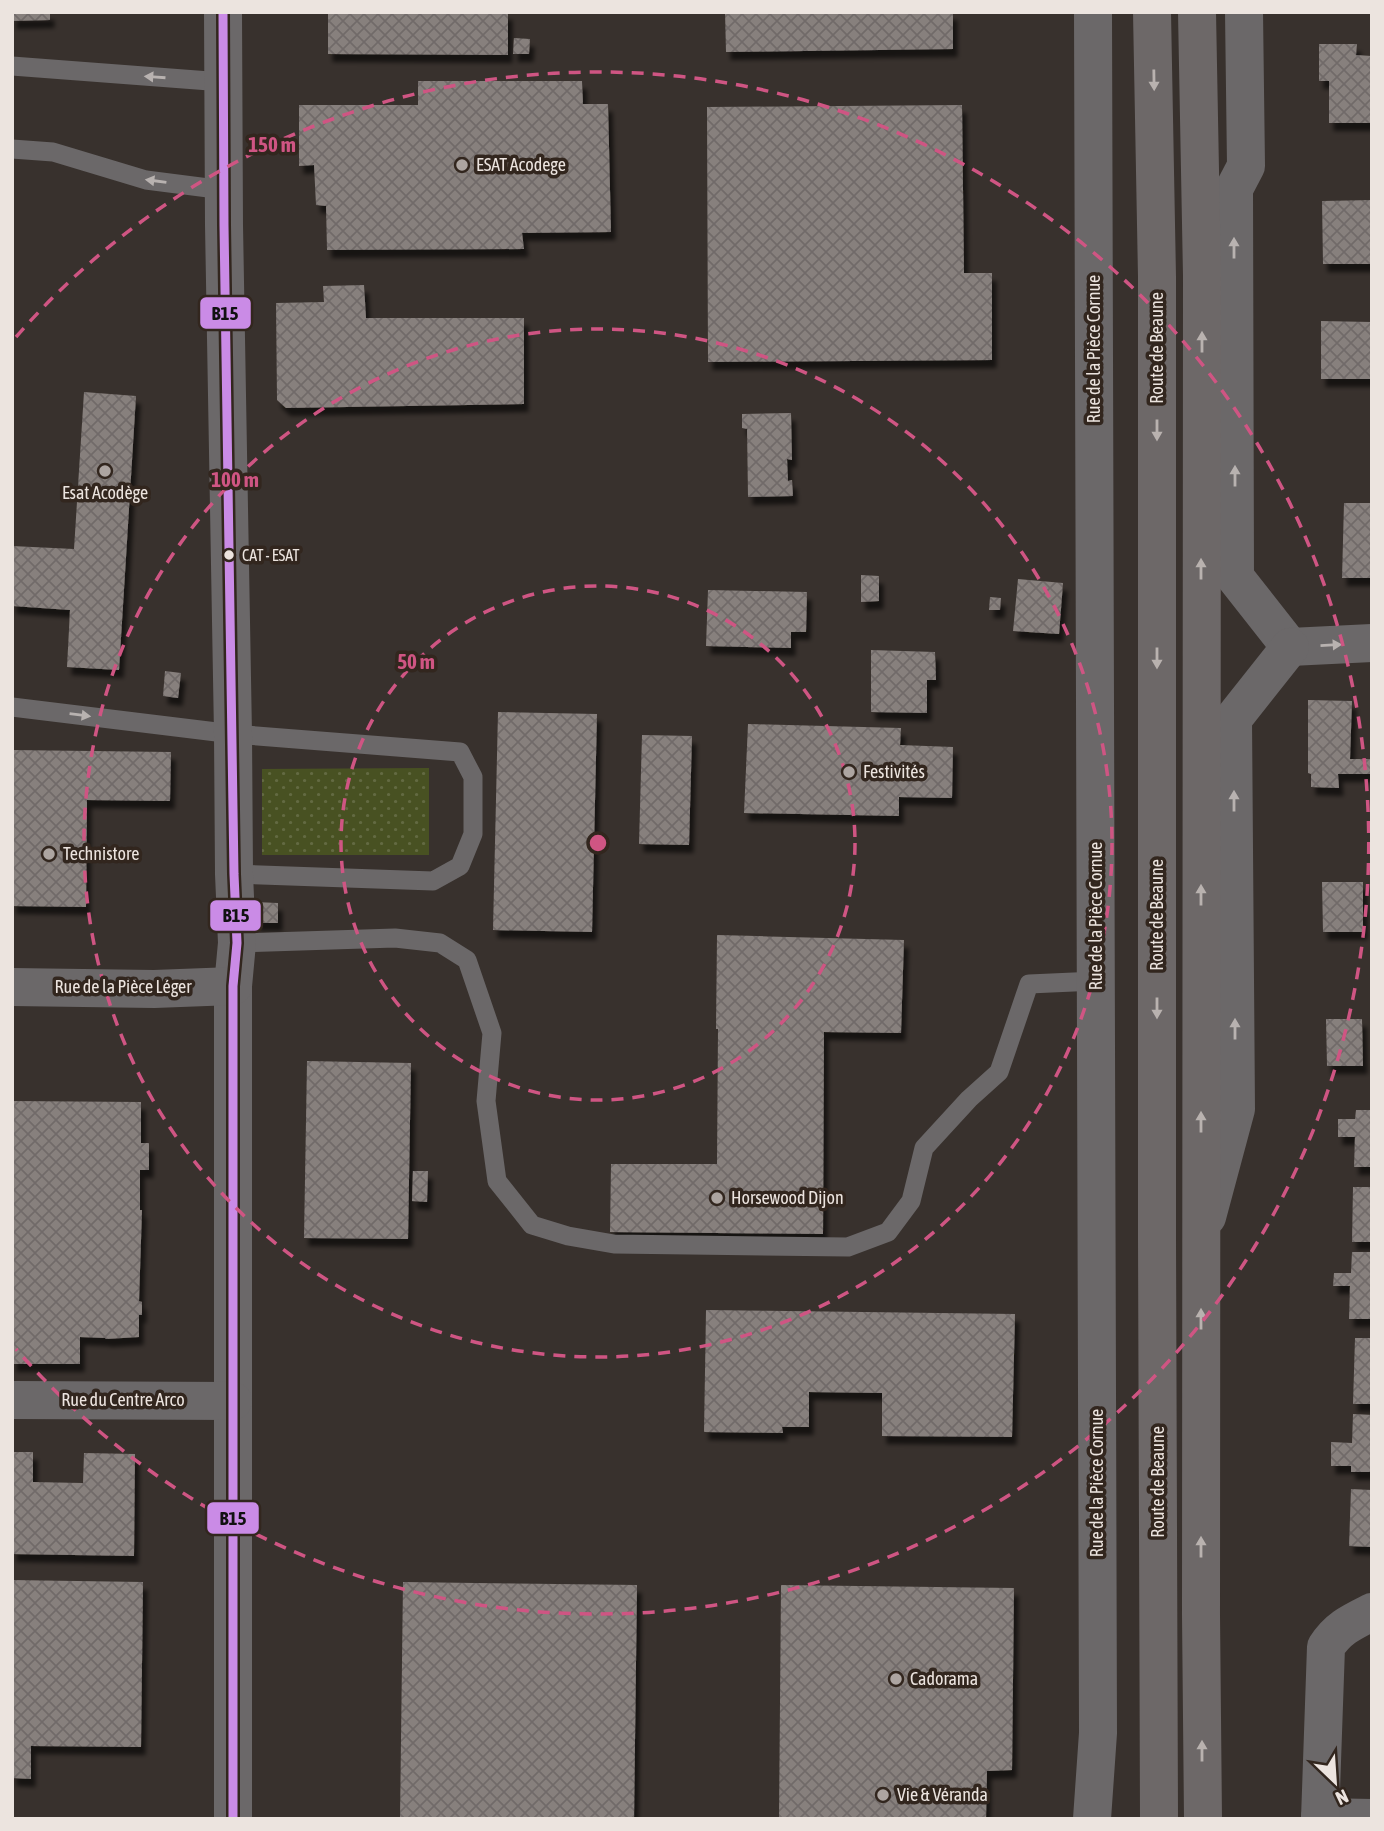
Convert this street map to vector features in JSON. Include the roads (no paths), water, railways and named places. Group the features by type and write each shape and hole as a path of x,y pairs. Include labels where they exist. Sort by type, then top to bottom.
{"main road":[{"name":"Route de Beaune","path":"1152,12 1157,277 1159,1819"},
{"path":"1197,12 1202,276 1203,1819"}],"street":[{"path":"223,12 233,874 237,943 233,986 233,1819"},
{"name":"Rue de la Pièce Cornue","path":"1092,1819 1098,1732 1093,12"},
{"path":"1244,12 1246,166 1234,189 1235,577 1290,647"},
{"path":"1201,1239 1236,1109 1233,719 1290,647 1372,643"},
{"name":"Rue de la Pièce Léger","path":"12,987 154,989 233,986"},
{"name":"Rue du Centre Arco","path":"12,1399 233,1401"},
{"path":"1372,1612 1334,1634 1326,1647 1320,1818 1372,1818"}],"lane":[{"path":"12,66 223,82"},
{"path":"12,149 53,152 146,180 224,190"},
{"path":"12,707 233,734 460,752 473,777 473,834 460,866 433,881 233,874"},
{"path":"237,943 395,938 440,943 467,960 492,1033 486,1101 497,1181 531,1225 568,1236 614,1244 848,1247 888,1232 911,1201 924,1148 969,1099 999,1072 1029,984 1096,981"}],"place":[{"name":"ESAT Acodege","path":"462,165"},
{"name":"Esat Acodège","path":"105,471"},
{"name":"CAT - ESAT","path":"229,555"},
{"name":"Festivités","path":"849,772"},
{"name":"Technistore","path":"49,854"},
{"name":"Horsewood Dijon","path":"717,1198"},
{"name":"Cadorama","path":"896,1679"},
{"name":"Vie & Véranda","path":"883,1795"}]}
